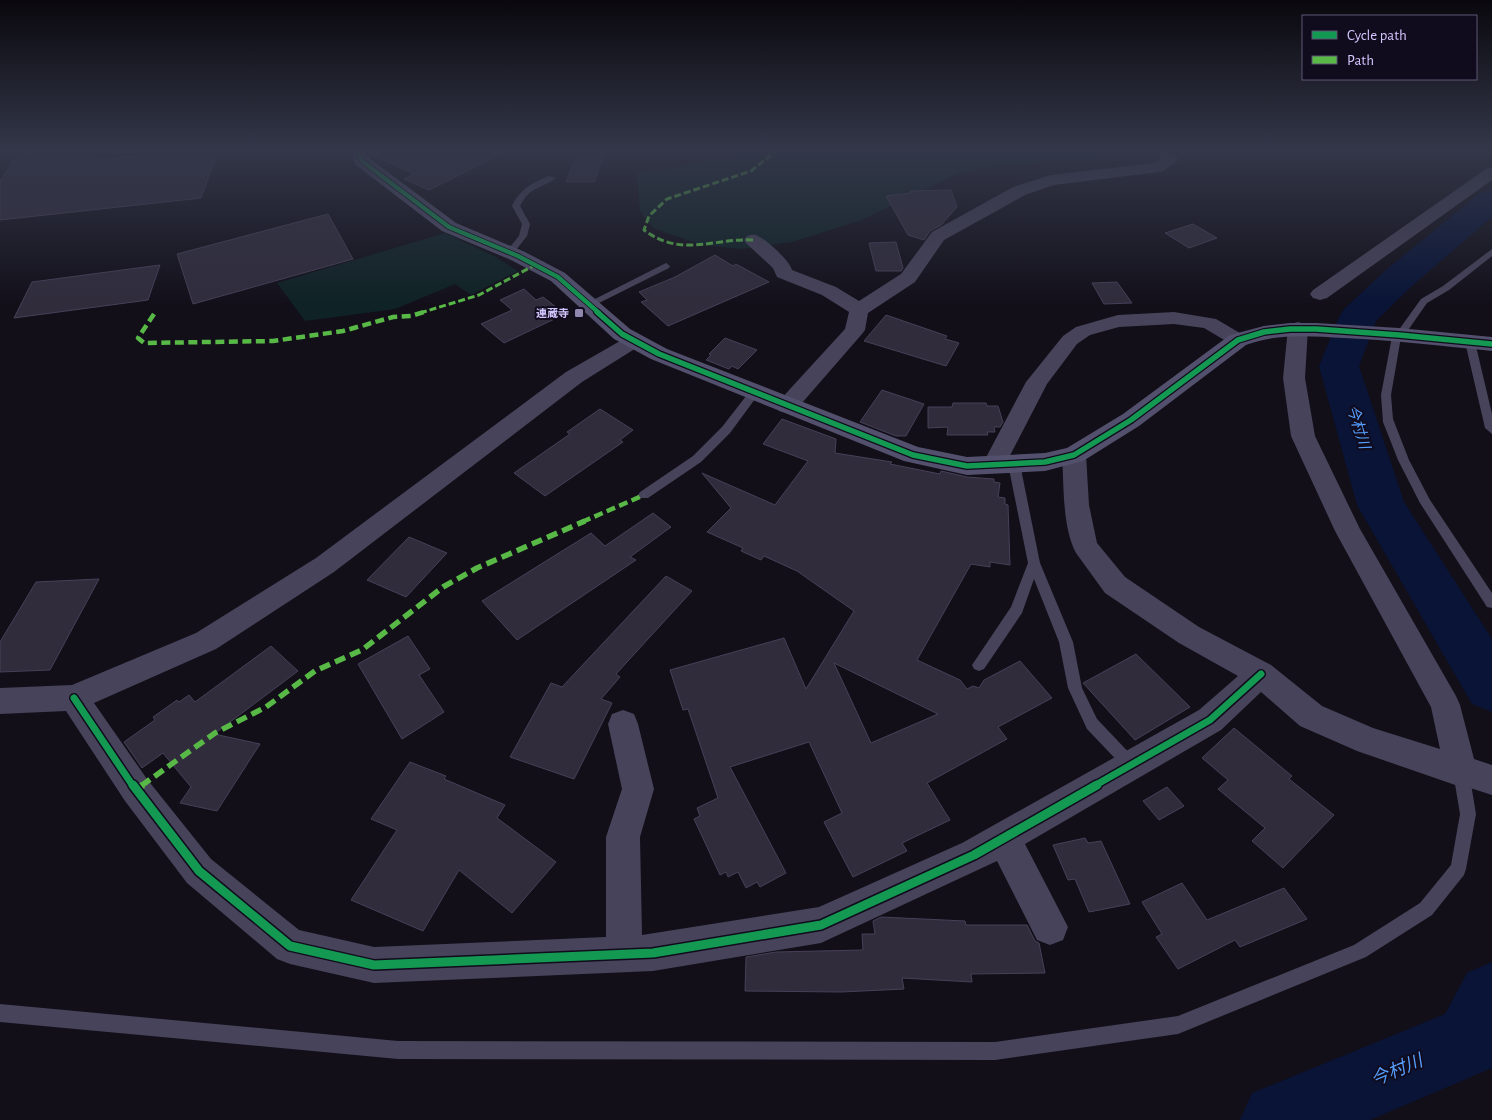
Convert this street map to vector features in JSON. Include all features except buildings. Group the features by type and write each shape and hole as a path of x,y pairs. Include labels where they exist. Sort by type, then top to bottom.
{"street":[{"path":"412,200 449,227 558,276 622,334 659,354 913,455 967,466 1046,462 1074,455 1131,420 1238,340 1253,333 1307,328 1399,334 1492,344"},
{"path":"787,406 855,330 859,310 908,278 938,236 1003,200"},
{"path":"1320,294 1452,200"},
{"path":"753,240 782,266 784,273 829,291 859,310"},
{"path":"1010,464 1037,382 1070,340 1083,331 1118,321 1174,318 1209,323 1238,340"},
{"path":"1307,328 1294,378 1303,436 1348,531 1445,705 1473,775"},
{"path":"0,701 74,698 206,641 325,565 574,377 634,341"},
{"path":"1074,455 1077,505 1085,546 1116,585 1190,635 1261,674 1311,716 1368,741 1473,775"},
{"path":"74,698 136,790 199,871 290,946 374,965 653,953 821,925 974,855 1210,720 1261,674"},
{"path":"623,724 638,789 622,837 624,955"},
{"path":"1003,838 1050,927"}],"lane":[{"path":"509,253 523,236 526,224 516,206 518,200"},
{"path":"1492,252 1446,288 1424,301 1399,334 1386,385 1387,416 1403,460 1428,506 1492,603"},
{"path":"590,304 666,266"},
{"path":"1470,342 1492,430"},
{"path":"644,495 697,459 726,430 754,393"},
{"path":"1010,464 1034,563 1066,642 1075,688 1092,724 1131,765"},
{"path":"980,665 1017,609 1034,563"},
{"path":"0,1013 398,1050 995,1051 1178,1025 1360,951 1426,909 1458,869 1473,775"}],"green space":[{"path":"639,200 902,200 862,220 792,242 741,249 701,245 653,228 640,211"},
{"path":"445,233 496,257 518,271 471,295 455,284 395,309 305,321 277,283"}],"waterway":[{"name":"今村川","path":"1492,200 1400,277 1358,317 1339,366 1381,505 1492,687"},
{"name":"今村川","path":"1279,1120 1471,1040 1492,998"}],"marked path":[{"path":"666,200 649,216 644,230 656,238 685,246 753,240"},
{"path":"154,314 138,338 144,343 273,341 343,331 393,317 411,316 479,295 535,265"},
{"path":"136,790 215,733 266,707 315,671 362,650 443,587 477,568 644,495"}],"cycle path":[{"path":"412,200 449,227 518,256 558,277 622,334 659,354 913,455 967,466 1045,462 1074,455 1131,420 1238,340 1251,335 1277,330 1316,329 1492,344"},
{"path":"74,698 136,790 199,871 290,946 374,965 653,953 821,925 974,855 1210,720 1261,674"}],"place":[{"name":"連蔵寺","path":"579,313"}]}
